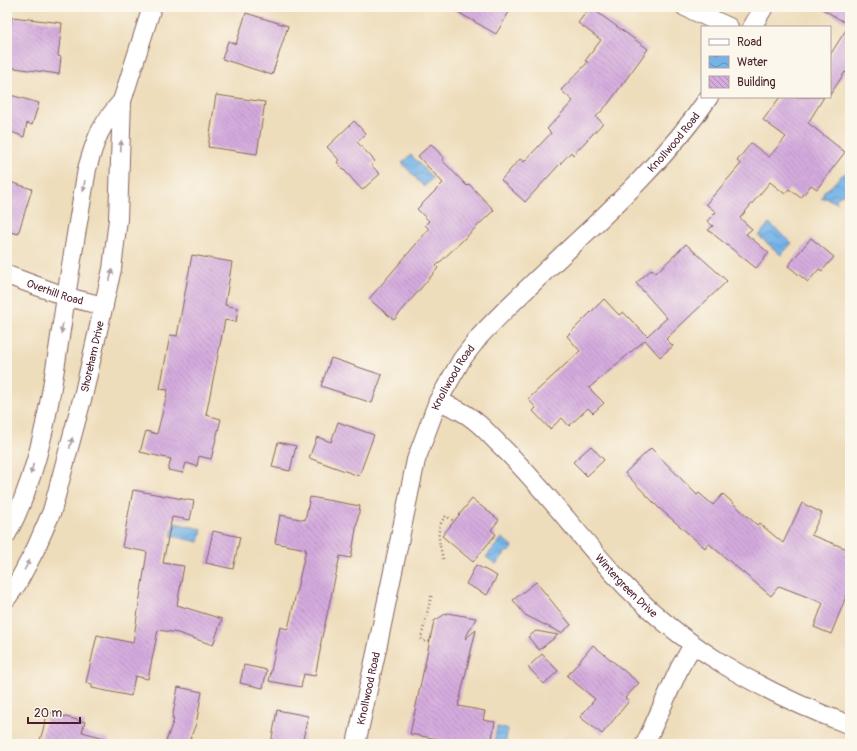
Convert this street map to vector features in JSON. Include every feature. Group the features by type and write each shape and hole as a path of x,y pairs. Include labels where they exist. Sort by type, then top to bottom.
{"street":[{"name":"Shoreham Drive","path":"7,598 17,584 35,550 52,511 71,446 112,270 117,227 122,101 152,7"},
{"path":"685,7 727,26"},
{"path":"753,26 764,7"},
{"name":"Knollwood Road","path":"356,744 378,644 412,473 425,431 438,401 462,359 479,337 640,180 666,152 708,98"},
{"name":"Shoreham Drive","path":"7,534 28,484 48,408 56,370 66,297 87,169 96,138 106,119 122,101"},
{"name":"Overhill Road","path":"7,275 66,297 104,306"},
{"name":"Wintergreen Drive","path":"438,401 461,411 479,424 528,472 614,574 673,630 728,668 770,692 809,710 850,725"},
{"path":"645,744 680,668 693,645"}],"path":[{"path":"443,559 438,538 439,530 446,516 454,521"},
{"path":"429,642 423,641 421,638 432,593"}],"water":[{"path":"411,155 433,178 424,187 402,163"},
{"path":"846,173 850,177 849,192 838,197 836,200 837,203 826,198 822,199 824,191 831,187"},
{"path":"769,223 792,243 781,255 759,236"},
{"path":"174,523 202,529 199,542 171,536"},
{"path":"502,538 513,547 509,552 507,551 496,564 486,557"},
{"path":"497,727 508,729 505,744 494,744"}],"building":[{"path":"449,7 512,7 496,34"},
{"path":"590,7 648,49 608,104 596,117 603,123 573,155 571,152 525,202 501,180 520,159 524,162 551,133 547,129 573,101 561,90 588,62 585,61 601,40 578,23"},
{"path":"819,7 850,7 850,75 845,72 831,93 831,53 849,25"},
{"path":"246,13 288,26 272,75 222,59 228,41 236,44"},
{"path":"12,17 62,23 58,56 61,57 59,74 7,67 7,51"},
{"path":"7,94 39,103 32,125 27,123 24,137 7,130"},
{"path":"216,95 265,102 257,154 208,147"},
{"path":"779,98 823,98 808,123 845,152 817,189 811,185 801,198 789,189 785,194 770,182 740,218 752,229 746,234 769,253 756,268 708,230 713,226 707,221 716,212 706,204 741,164 737,161 751,143 769,157 786,137 763,120"},
{"path":"354,121 366,134 357,142 375,161 371,165 380,174 362,190 337,162 339,160 327,147"},
{"path":"431,144 444,158 442,160 467,186 469,184 494,210 436,266 438,268 394,320 369,299 429,229 425,225 429,221 417,209 443,183 418,156"},
{"path":"7,181 32,189 18,234 7,231"},
{"path":"811,238 834,257 822,271 819,269 808,282 788,266"},
{"path":"686,244 727,281 666,339 673,346 660,357 645,340 589,388 604,403 593,413 588,408 569,426 562,418 550,429 533,411 536,408 528,399 580,351 567,336 604,299 619,315 623,312 647,336 667,318 636,283 652,269 656,273"},
{"path":"192,255 232,262 225,305 238,308 236,322 225,320 206,415 221,419 211,459 199,456 197,466 186,463 183,473 168,470 171,459 140,452 146,431 157,434 168,390 160,389 170,335 177,336"},
{"path":"331,358 382,375 372,403 321,386"},
{"path":"338,422 374,435 359,476 309,458 317,437 331,442"},
{"path":"278,442 296,446 290,471 272,467"},
{"path":"591,446 604,460 587,476 573,462"},
{"path":"651,448 697,495 699,493 713,505 723,494 757,525 759,523 783,543 802,503 822,513 811,535 850,550 850,587 831,634 814,627 823,603 779,586 771,596 708,543 705,548 659,508 625,473"},
{"path":"133,490 194,501 190,520 172,517 163,563 184,566 177,605 222,619 213,645 178,633 158,630 148,679 135,676 131,696 92,688 92,684 86,683 97,635 133,643 147,552 122,547"},
{"path":"310,497 360,506 351,558 340,556 320,646 315,676 304,674 301,687 269,681 280,627 288,629 306,549 275,543 280,515 305,520"},
{"path":"472,499 499,520 491,530 496,534 473,562 442,536"},
{"path":"213,531 240,537 233,569 206,563"},
{"path":"476,565 497,576 487,595 466,584"},
{"path":"536,582 571,625 561,633 525,615 513,600"},
{"path":"447,613 476,618 465,639 476,630 458,706 485,711 483,720 495,722 491,744 455,744 456,742 410,734 434,621"},
{"path":"536,631 558,635 539,650 528,637"},
{"path":"593,645 639,683 625,698 629,701 602,734 580,717 595,699 567,676"},
{"path":"542,654 558,671 544,684 528,667"},
{"path":"244,665 267,670 263,688 240,683"},
{"path":"178,687 202,692 196,724 188,744 165,744 174,719 172,719"},
{"path":"277,710 308,716 302,744 271,744"},
{"path":"48,712 85,722 82,732 109,739 109,744 39,744"}]}
